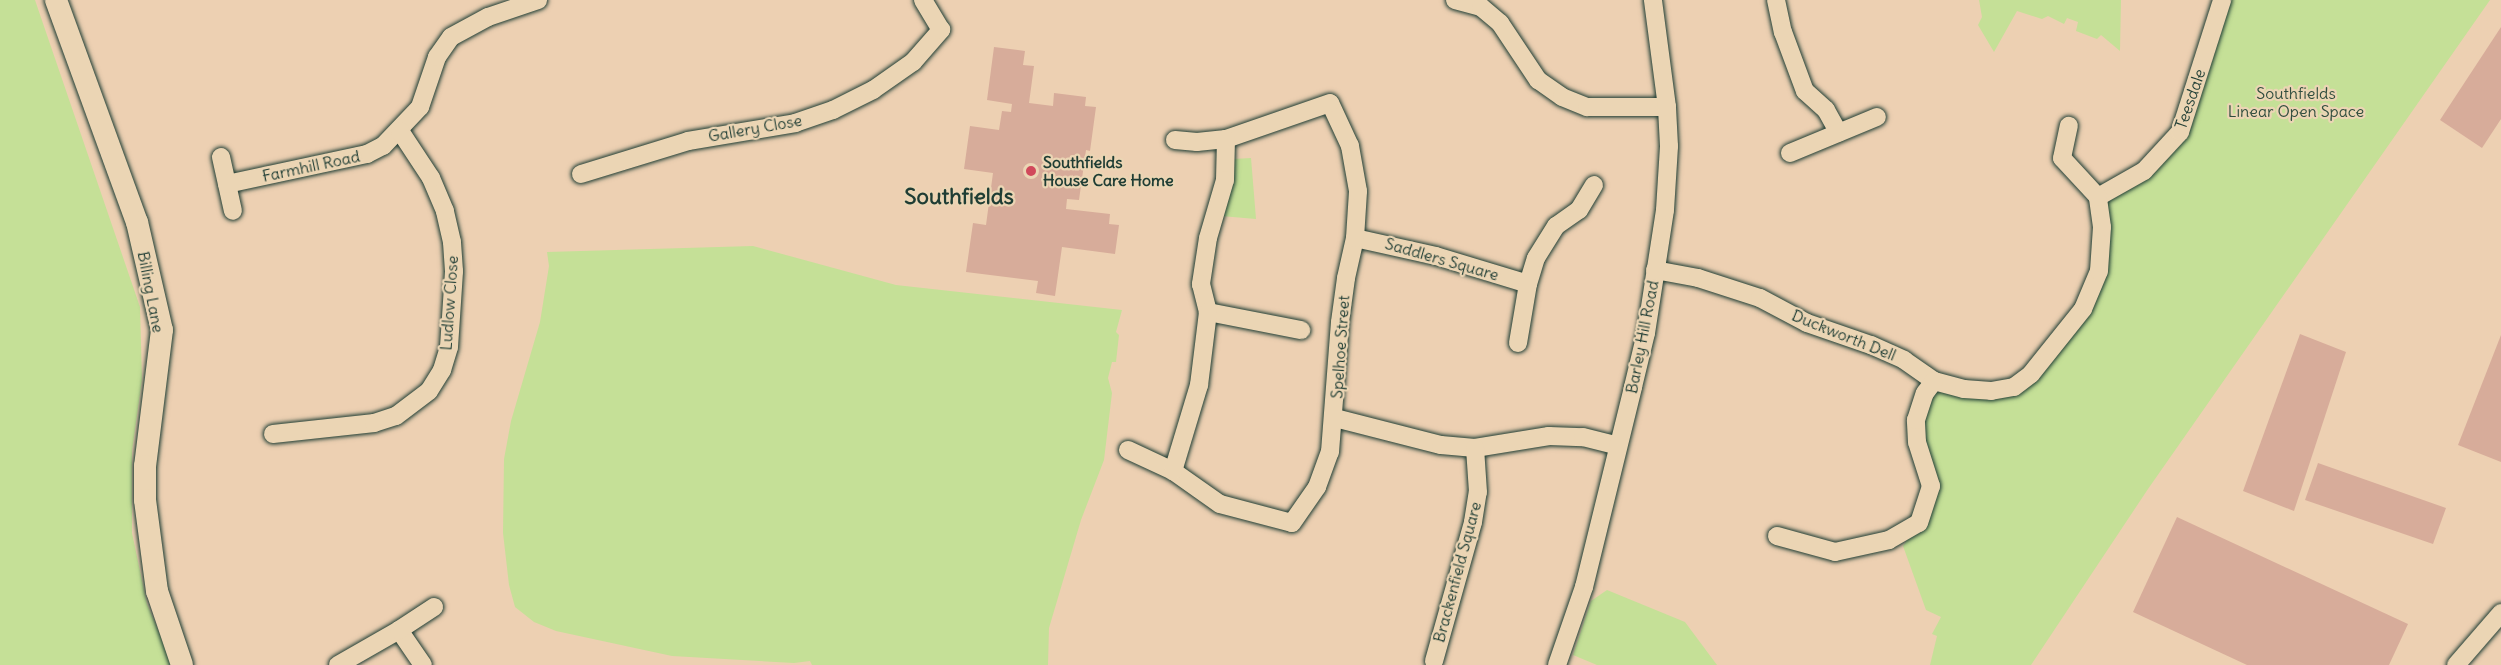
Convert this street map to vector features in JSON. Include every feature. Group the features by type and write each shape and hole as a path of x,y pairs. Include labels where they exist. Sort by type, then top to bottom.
{"street":[{"name":"Billing Lane","path":"56,0 137,222 162,330 145,466 145,500 158,591 182,665"},
{"name":"Farmhill Road","path":"227,184 367,154 383,146 420,107 437,57 451,37 488,17 538,0"},
{"name":"Gallery Close","path":"582,174 688,141 795,123 833,110 873,90 913,62 941,30 923,0"},
{"path":"1455,0 1481,7 1500,23 1538,80 1562,97 1587,107 1667,107"},
{"name":"Barley Hill Road","path":"1557,665 1584,587 1646,333 1665,210 1668,156 1667,107 1653,0"},
{"path":"1776,0 1783,32 1805,91 1826,110 1839,134"},
{"name":"Teesdale","path":"2098,197 2144,171 2180,132 2222,0"},
{"name":"Spelhoe Street","path":"1226,139 1330,103 1350,146 1358,191 1355,238 1346,278 1340,322 1335,418 1441,445 1476,448 1549,436 1583,437 1618,446"},
{"path":"1790,153 1877,117"},
{"path":"2069,126 2062,158 2098,197"},
{"name":"Ludlow Close","path":"273,434 374,423 396,416 429,391 442,370 449,347 454,272 452,242 444,211 431,178 400,130"},
{"path":"1173,471 1199,385 1208,312 1201,284 1208,238 1225,180 1226,139 1197,142 1175,140"},
{"path":"221,157 233,212"},
{"path":"1518,343 1528,284 1536,258 1556,226 1579,210 1594,185"},
{"name":"Duckworth Dell","path":"1655,270 1698,278 1760,298 1807,323 1871,345 1904,360 1934,381 1964,389 1991,390 2014,387 2031,374 2083,309 2099,271 2102,227 2098,197"},
{"name":"Saddlers Square","path":"1355,238 1415,251 1528,284"},
{"path":"1208,312 1301,330"},
{"path":"1777,536 1835,552 1889,540 1919,523 1931,486 1917,442 1916,420 1925,393 1934,381"},
{"path":"1128,450 1173,471 1220,504 1292,522 1317,487 1330,453 1335,418"},
{"name":"Brackenfield Square","path":"1434,661 1473,522 1478,492 1476,448"},
{"path":"338,665 434,607"},
{"path":"2456,665 2501,613"},
{"path":"399,630 423,665"}],"green space":[{"path":"0,0 35,0 140,307 142,380 132,451 132,533 147,604 173,665 0,665"},
{"path":"1979,0 2121,0 2120,51 2101,35 2097,39 2076,31 2078,22 2067,18 2064,24 2048,16 2042,19 2017,11 1994,52 1978,25 1982,17"},
{"name":"Southfields Linear Open Space","path":"2222,0 2490,0 2148,489 2031,665 1930,665 1937,636 1932,634 1941,617 1926,610 1903,546 1919,523 1926,506 1917,442 1934,381 1964,389 2031,374 2099,271 2098,197 2180,132"},
{"path":"1251,158 1256,219 1221,216 1233,159"},
{"path":"753,246 896,285 1122,310 1116,332 1119,335 1116,362 1112,362 1108,378 1112,393 1104,460 1081,520 1049,628 1048,665 812,665 810,661 794,663 672,656 556,631 534,622 515,607 509,585 503,533 504,459 511,421 540,322 549,266 547,252"},
{"path":"1607,590 1685,622 1717,665 1597,665 1573,655 1591,601"}],"building":[{"path":"2501,27 2501,119 2482,148 2440,120"},
{"name":"Southfields House Care Home","path":"994,47 1025,51 1023,65 1034,66 1029,103 1053,106 1054,93 1086,97 1085,106 1096,107 1090,151 1086,150 1079,200 1067,199 1066,209 1110,214 1109,224 1119,225 1115,254 1062,247 1055,296 1036,293 1038,281 966,272 973,223 986,225 993,173 964,169 970,126 999,130 1002,111 1011,112 1012,104 987,100"},
{"path":"2300,334 2346,352 2294,511 2243,491"},
{"path":"2501,335 2501,462 2458,445"},
{"path":"2318,463 2446,508 2433,544 2305,500"},
{"path":"2177,517 2408,624 2389,665 2247,665 2133,612"}],"place":[{"name":"Southfields House Care Home","path":"1031,171"}],"district":[{"name":"Southfields","path":"959,197"}]}
